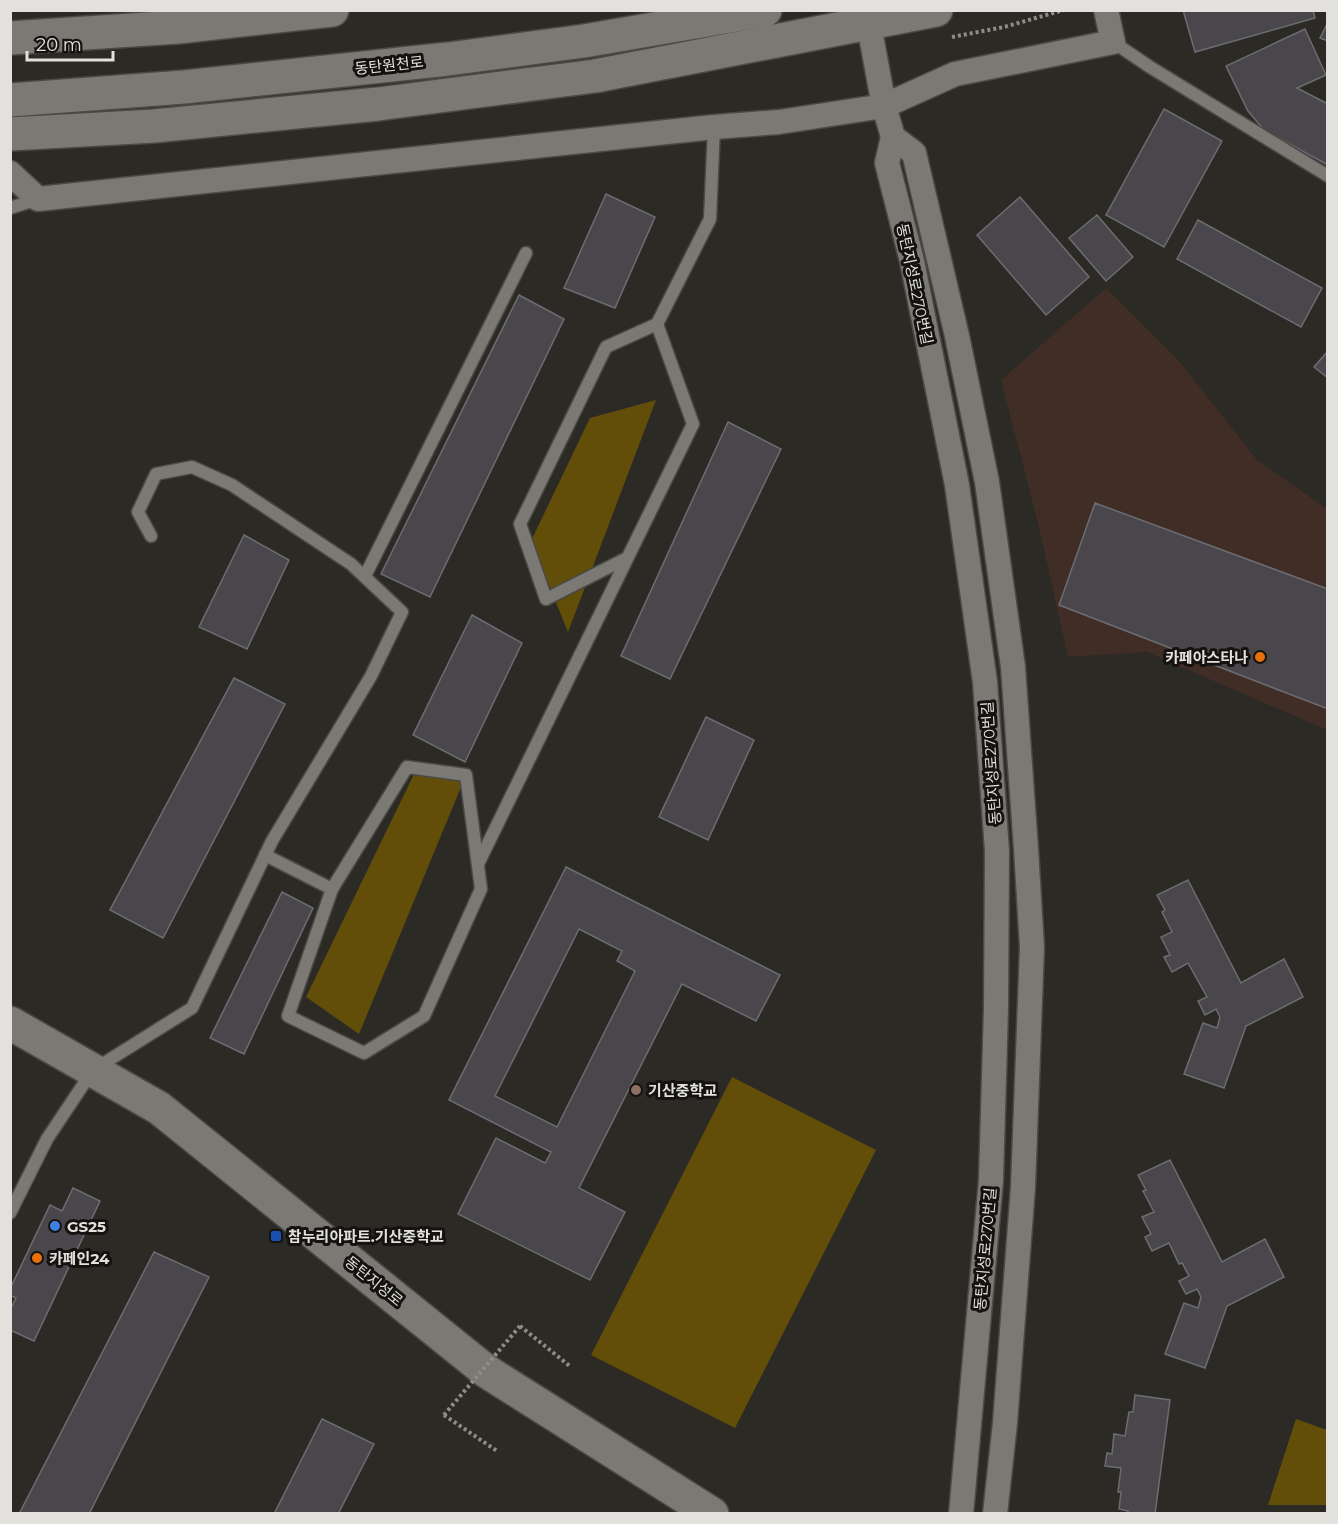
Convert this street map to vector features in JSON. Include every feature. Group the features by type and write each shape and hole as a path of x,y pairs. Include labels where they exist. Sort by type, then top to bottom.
{"main road":[{"path":"10,38 178,27 332,10"},
{"name":"동탄원천로","path":"10,100 184,87 448,59 584,41 765,10"},
{"path":"10,134 154,126 378,104 595,76 869,25 936,10"},
{"name":"동탄지성로","path":"10,1023 159,1108 486,1371 712,1514"}],"street":[{"path":"10,173 38,199 779,122 884,106 955,74 1113,42 1106,10"},
{"name":"동탄지성로270번길","path":"869,25 884,106 893,137 887,163 912,261 957,485 985,682 997,851 996,1008 991,1180 961,1514"},
{"path":"893,137 914,153 957,336 987,482 1013,667 1032,947 1023,1187 1005,1423 995,1514"}],"lane":[{"path":"1113,42 1150,68 1328,176"},
{"path":"627,558 546,599 520,525 606,347 657,324 710,219 714,127"},
{"path":"10,208 38,199"},
{"path":"365,576 525,253"},
{"path":"478,864 693,424 657,324"},
{"path":"10,1213 46,1139 93,1070 192,1008 265,855 371,676 402,612 351,564 232,485 192,467 156,474 138,512 151,536"},
{"path":"407,767 466,775 481,889 424,1016 364,1053 288,1016 332,889 407,767"},
{"path":"265,855 332,889"}],"path":[{"path":"497,1452 444,1415 520,1326 571,1367"}],"shaded area":[{"path":"1106,288 1180,362 1257,460 1327,509 1327,730 1147,652 1068,657 1039,527 1001,380"},
{"path":"656,400 568,632 531,541 590,418"},
{"path":"414,774 466,775 359,1034 306,997"},
{"path":"732,1077 876,1150 735,1428 591,1355"},
{"path":"1296,1419 1327,1430 1327,1505 1268,1505"}],"building":[{"path":"1183,10 1313,10 1315,18 1195,52"},
{"path":"1328,22 1328,41 1320,38"},
{"path":"1305,29 1326,75 1297,88 1328,104 1328,165 1264,130 1248,111 1226,66"},
{"path":"1164,109 1222,141 1164,247 1106,215"},
{"path":"606,194 655,217 615,308 564,288"},
{"path":"1020,197 1089,277 1046,315 977,235"},
{"path":"1097,215 1133,257 1106,281 1069,238"},
{"path":"1198,220 1322,288 1301,327 1177,259"},
{"path":"519,295 564,319 430,597 381,574"},
{"path":"1328,351 1328,378 1314,367"},
{"path":"728,422 781,449 670,679 621,656"},
{"name":"카페아스타나","path":"1095,503 1328,589 1328,709 1059,605"},
{"path":"244,535 289,560 247,649 199,627"},
{"path":"472,615 522,643 465,762 413,735"},
{"path":"234,678 285,704 163,938 110,910"},
{"path":"706,717 754,740 708,840 659,817"},
{"path":"566,867 780,975 756,1021 682,984 579,1188 625,1212 590,1280 458,1214 496,1138 545,1163 551,1152 449,1100","holes":["579,929 622,951 617,961 635,971 557,1127 495,1096"]},
{"path":"1188,880 1241,983 1284,959 1303,997 1246,1026 1224,1088 1184,1074 1203,1023 1217,1028 1220,1017 1216,1009 1205,1015 1198,1001 1207,997 1188,963 1172,972 1164,957 1170,955 1161,937 1172,932 1157,895"},
{"path":"282,892 313,908 244,1054 210,1038"},
{"path":"1170,1160 1222,1262 1265,1239 1284,1277 1227,1306 1205,1368 1165,1354 1184,1303 1198,1308 1201,1297 1197,1289 1186,1294 1179,1281 1189,1276 1182,1263 1179,1264 1169,1243 1152,1251 1145,1237 1151,1234 1142,1217 1154,1212 1138,1175"},
{"path":"73,1188 100,1201 34,1341 10,1330 10,1310 16,1298 10,1295 10,1289 50,1205 62,1211"},
{"path":"154,1252 209,1277 89,1514 19,1514"},
{"path":"1135,1395 1170,1400 1155,1514 1127,1514 1128,1511 1119,1509 1121,1492 1118,1492 1121,1468 1105,1466 1107,1453 1112,1454 1114,1434 1125,1436 1129,1412 1133,1412"},
{"path":"322,1419 374,1444 338,1514 274,1514"}],"place":[{"name":"카페아스타나","path":"1260,657"},
{"name":"기산중학교","path":"636,1090"},
{"name":"GS25","path":"55,1226"},
{"name":"참누리아파트.기산중학교","path":"276,1236"},
{"name":"카페인24","path":"37,1258"}]}
